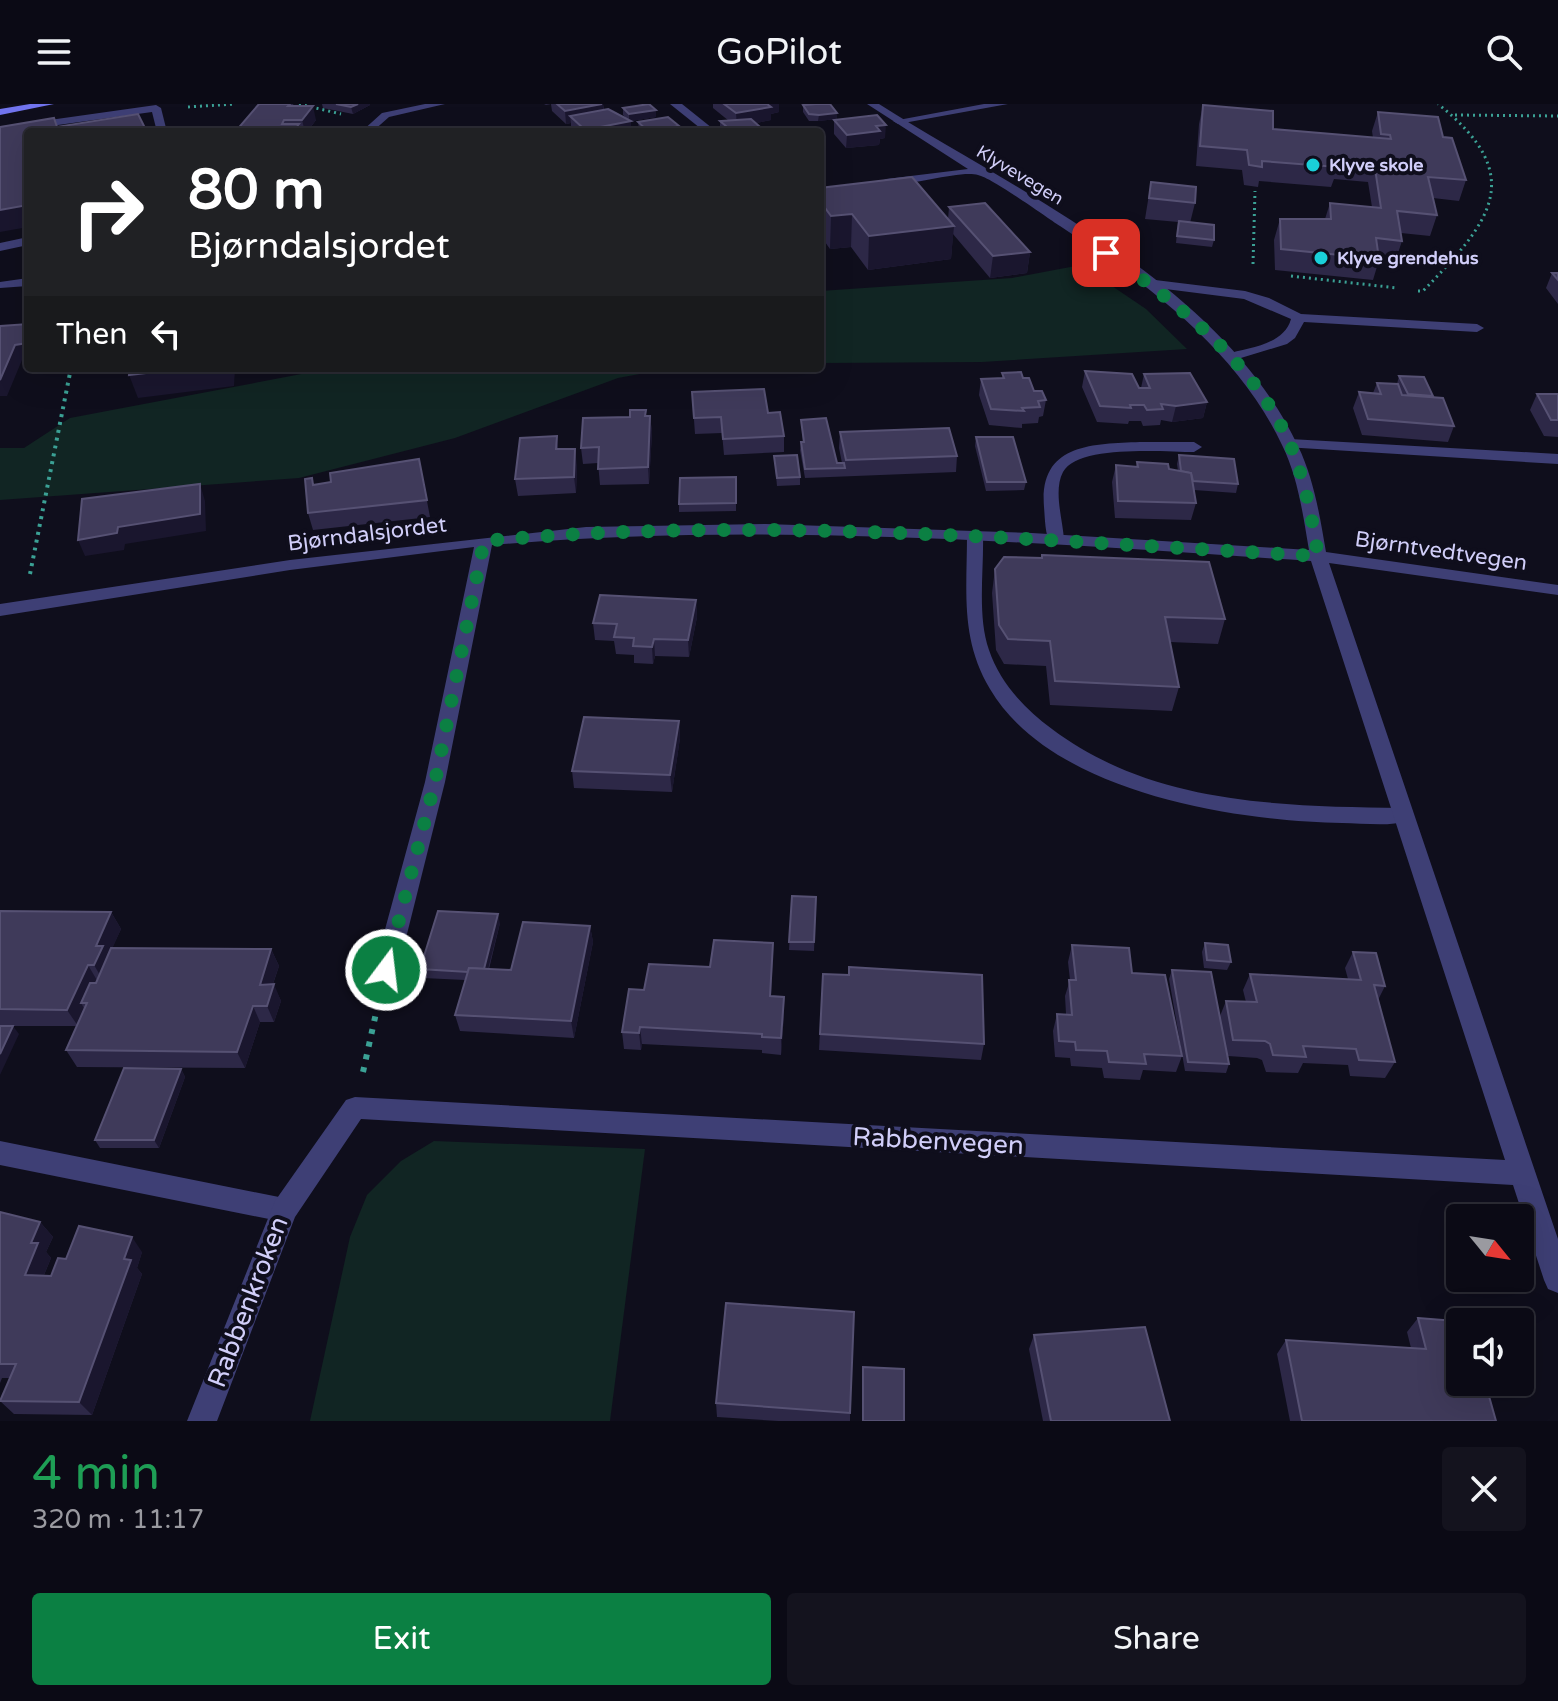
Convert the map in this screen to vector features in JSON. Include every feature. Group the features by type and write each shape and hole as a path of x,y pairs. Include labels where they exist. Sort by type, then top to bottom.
{"main road":[{"path":"0,112 49,104"}],"street":[{"path":"370,128 378,119 440,104"},
{"path":"675,104 707,128"},
{"name":"Klyvevegen","path":"872,104 1061,221 1147,283 1231,357 1266,401 1290,444 1310,507 1318,556"},
{"path":"898,121 962,107 1003,104"},
{"path":"0,130 156,108 161,128"},
{"path":"867,184 978,171"},
{"path":"0,247 24,242"},
{"path":"1,285 24,282"},
{"path":"1147,283 1251,297 1276,304 1298,318 1477,328"},
{"path":"1231,357 1290,338 1297,329 1298,318"},
{"path":"1290,444 1558,459"},
{"path":"1056,540 1052,481 1056,468 1067,457 1090,450 1194,447"},
{"name":"Bjørndalsjordet","path":"0,610 290,565 586,532 766,529 975,535 1318,556"},
{"path":"975,535 979,650 1011,709 1047,739 1102,769 1173,793 1271,812 1401,816"},
{"path":"386,970 435,782 484,541"},
{"path":"1318,556 1401,816 1558,1280"},
{"name":"Bjørntvedtvegen","path":"1318,556 1558,590"},
{"name":"Rabbenvegen","path":"355,1108 1521,1173"},
{"name":"Rabbenkroken","path":"202,1421 284,1210 355,1108"},
{"path":"0,1153 284,1210"}],"path":[{"path":"156,108 235,104"},
{"path":"299,104 378,119"},
{"path":"1253,272 1423,291 1468,243 1492,196 1485,155 1454,115 1438,104"},
{"path":"1454,115 1558,116"},
{"path":"1251,297 1255,191"},
{"path":"23,606 70,372"},
{"path":"355,1108 386,970"}],"green space":[{"path":"1081,265 1146,309 1187,349 982,362 824,363 824,291 1012,278"},
{"path":"312,372 650,372 618,378 455,438 299,478 0,500 0,448 24,448 70,418"},
{"path":"434,1141 645,1149 610,1421 310,1421 350,1237 367,1195 401,1161"}],"building":[{"path":"259,104 313,106 302,120 284,120 282,124 299,124 296,128 238,128"},
{"path":"557,104 602,104 565,111"},
{"path":"649,104 656,110 629,114 623,108"},
{"path":"724,104 767,104 771,107 736,113"},
{"path":"830,104 837,113 809,114 803,105"},
{"path":"1203,105 1273,111 1273,129 1391,139 1390,135 1381,134 1378,112 1438,117 1443,137 1452,138 1466,180 1428,177 1437,215 1397,211 1402,241 1376,238 1379,259 1281,249 1280,219 1331,219 1330,203 1381,208 1374,162 1337,159 1337,167 1262,161 1262,167 1249,165 1247,150 1200,146"},
{"path":"608,109 631,121 583,128 570,116"},
{"path":"138,114 145,128 24,128 24,206 0,210 0,127 54,118 57,127"},
{"path":"877,115 886,125 876,126 880,131 847,135 834,120"},
{"path":"668,117 679,126 645,128 638,122"},
{"path":"751,119 760,127 728,128 720,121"},
{"path":"912,177 954,226 869,236 852,214 831,216 824,206 824,188"},
{"path":"1151,182 1196,187 1195,203 1149,198"},
{"path":"985,203 1030,252 993,256 949,207"},
{"path":"1179,221 1214,225 1214,240 1177,236"},
{"path":"24,324 24,344 15,345 0,380 0,326"},
{"path":"1085,371 1132,374 1139,388 1150,388 1144,374 1190,373 1207,402 1176,406 1161,404 1163,409 1147,410 1144,405 1130,405 1131,408 1100,406"},
{"path":"1021,372 1023,378 1029,378 1034,391 1042,391 1046,400 1038,401 1040,407 1022,408 1024,411 991,409 981,379 1004,378 1002,373"},
{"path":"1399,376 1424,377 1433,396 1408,394"},
{"path":"1377,383 1398,384 1402,395 1443,398 1454,426 1368,419 1359,392 1381,394"},
{"path":"764,389 768,413 780,412 784,436 723,439 721,417 694,418 692,392"},
{"path":"1537,394 1558,394 1558,420 1551,420"},
{"path":"630,410 646,410 645,416 650,416 648,467 598,469 599,447 581,448 583,418 630,417"},
{"path":"826,418 837,463 844,463 845,468 805,469 801,420"},
{"path":"949,428 957,456 846,460 840,432"},
{"path":"557,436 556,449 575,449 574,477 515,479 520,438"},
{"path":"976,437 1013,437 1026,482 987,482"},
{"path":"797,455 800,477 777,478 774,456"},
{"path":"1179,455 1234,459 1238,484 1193,481 1191,473 1181,471"},
{"path":"419,459 427,500 308,513 305,479 312,478 313,485 331,482 330,473"},
{"path":"1137,462 1168,464 1169,469 1191,473 1196,503 1118,501 1116,465 1138,467"},
{"path":"736,477 736,503 679,504 680,478"},
{"path":"200,484 200,514 118,527 117,533 78,540 82,499"},
{"path":"1042,555 1209,562 1225,619 1165,617 1179,687 1055,681 1050,641 1008,639 999,625 995,569 1004,557 1042,558"},
{"path":"600,595 696,600 688,640 654,639 652,647 633,646 634,638 614,637 617,624 593,623"},
{"path":"584,717 679,721 670,775 572,771"},
{"path":"792,896 816,897 814,942 789,942"},
{"path":"0,911 111,912 96,946 103,946 94,965 88,965 67,1010 0,1009"},
{"path":"438,911 498,914 484,969 469,968 468,972 420,969"},
{"path":"523,922 590,926 571,1021 455,1015 469,968 511,970"},
{"path":"714,940 773,943 770,996 784,997 781,1038 762,1037 762,1034 640,1027 639,1033 622,1032 629,989 644,990 649,964 710,967"},
{"path":"1205,943 1228,945 1231,962 1207,960"},
{"path":"1072,945 1129,948 1132,973 1165,975 1182,1056 1144,1054 1146,1064 1109,1062 1107,1051 1076,1050 1075,1042 1059,1041 1057,1014 1072,1015 1069,980 1076,980"},
{"path":"111,948 271,949 260,985 274,984 267,1006 253,1006 237,1052 66,1050 87,1003 81,1003 90,983 96,983"},
{"path":"1353,952 1376,953 1385,986 1374,985 1395,1062 1359,1060 1356,1049 1303,1046 1306,1057 1273,1055 1270,1044 1265,1041 1233,1040 1226,1001 1257,1002 1250,974 1361,980"},
{"path":"849,967 982,975 984,1044 820,1034 823,974 849,975"},
{"path":"1172,970 1211,972 1229,1064 1188,1062"},
{"path":"0,1026 13,1026 0,1054"},
{"path":"124,1068 181,1069 154,1140 95,1140"},
{"path":"0,1212 40,1222 31,1243 38,1243 25,1275 51,1276 58,1258 66,1259 79,1226 132,1237 124,1259 131,1260 79,1402 0,1401 16,1364 0,1364"},
{"path":"726,1303 854,1312 850,1413 716,1403"},
{"path":"1418,1318 1446,1320 1446,1396 1489,1396 1496,1421 1302,1421 1286,1340 1426,1349"},
{"path":"1145,1327 1170,1421 1051,1421 1034,1335"},
{"path":"863,1367 904,1369 904,1421 863,1421"}],"place":[{"name":"Klyve skole","path":"1313,165"},
{"name":"Klyve grendehus","path":"1321,258"}],"route":[{"path":"386,970 435,782 484,541 586,532 766,529 1032,538 1318,556 1310,507 1290,444 1266,401 1208,333 1106,253"}]}
